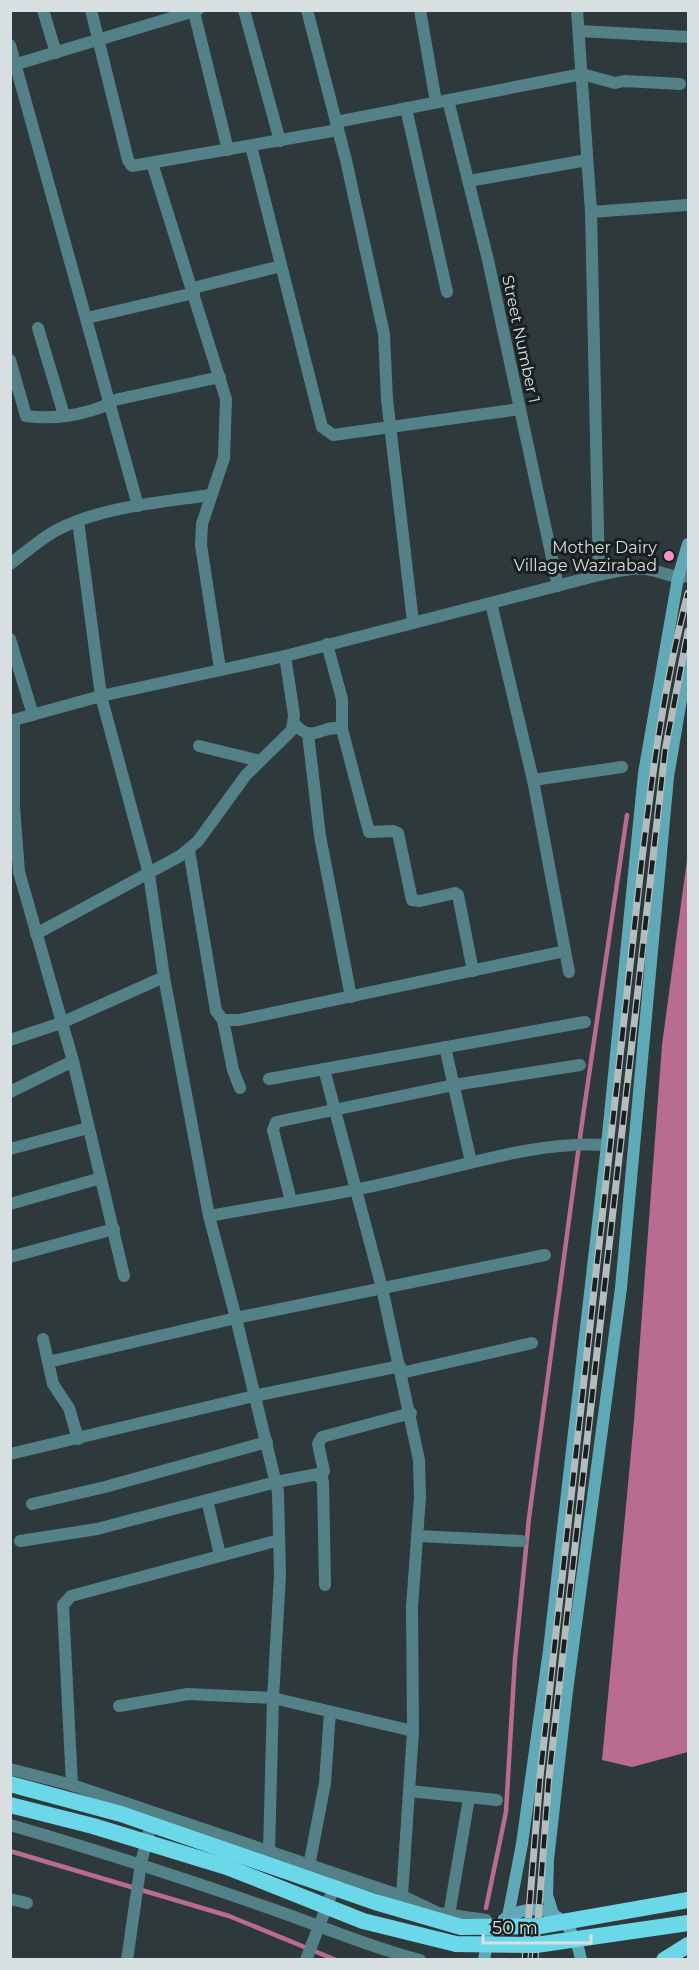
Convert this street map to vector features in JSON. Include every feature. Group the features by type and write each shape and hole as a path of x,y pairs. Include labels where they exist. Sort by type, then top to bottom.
{"highway":[{"path":"10,1784 121,1814 375,1902 461,1927 540,1926 688,1900"},
{"path":"10,1805 227,1867 363,1921 456,1944 536,1945 688,1923"},
{"path":"664,1959 688,1945"}],"main road":[{"path":"503,1919 522,1844 549,1650 607,1146 644,773 688,544"},
{"path":"553,1914 547,1895 552,1826 568,1679 621,1288 668,777 688,658"},
{"path":"484,1959 488,1937 503,1919 515,1912 534,1909 553,1914 568,1925 578,1941 581,1959"}],"street":[{"path":"43,10 56,53"},
{"path":"91,10 128,160 132,166 279,141 406,108 582,74 615,83 624,81 680,84"},
{"path":"244,10 279,141"},
{"path":"307,10 337,126 384,334 390,425 413,622"},
{"name":"Street Number 1","path":"420,10 442,101 469,182 558,586"},
{"path":"577,10 591,212 598,576"},
{"path":"13,65 196,11 228,150"},
{"path":"579,31 688,37"},
{"path":"10,45 13,65 87,318 138,506"},
{"path":"406,108 447,292"},
{"path":"250,146 322,427 333,435 390,425 520,409"},
{"path":"469,182 587,160"},
{"path":"152,163 226,399 224,458 202,524 201,545 220,669"},
{"path":"591,212 688,205"},
{"path":"87,318 281,266"},
{"path":"39,328 64,415"},
{"path":"10,360 26,416 41,418 94,411 110,402 220,377"},
{"path":"10,564 54,532 78,521 138,506 211,495"},
{"path":"78,521 101,696 149,874 164,977 209,1216 276,1482 280,1575 273,1698 269,1852"},
{"path":"124,1276 73,1061 19,872 12,720 101,696 285,656 598,576 647,569 683,577"},
{"path":"491,603 533,780 569,972"},
{"path":"10,639 33,715"},
{"path":"327,644 342,699 342,729 369,832 398,833 412,900 420,902 455,893 459,895 473,971"},
{"path":"285,656 294,723 302,732 308,734 342,729"},
{"path":"36,934 189,850 237,785 288,735 294,723"},
{"path":"308,734 320,836 351,997"},
{"path":"199,746 261,761"},
{"path":"533,780 622,767"},
{"path":"189,850 216,1011 223,1020 233,1070 240,1088"},
{"path":"223,1020 239,1020 565,951"},
{"path":"10,1040 61,1023 164,977"},
{"path":"269,1079 585,1022"},
{"path":"446,1047 471,1162"},
{"path":"10,1092 73,1061"},
{"path":"291,1201 272,1125 280,1120 454,1085 580,1065"},
{"path":"324,1069 382,1288 411,1413 419,1460 420,1497 412,1607 413,1731 402,1896"},
{"path":"10,1149 88,1128"},
{"path":"209,1216 355,1188 471,1162 573,1144 607,1146"},
{"path":"10,1204 101,1179"},
{"path":"10,1257 114,1229"},
{"path":"48,1362 236,1318 545,1255"},
{"path":"43,1339 53,1384 69,1408 78,1439"},
{"path":"10,1454 254,1396 532,1343"},
{"path":"325,1585 321,1477 324,1471 318,1444 322,1437 411,1413"},
{"path":"32,1504 105,1487 267,1442"},
{"path":"20,1542 97,1529 276,1482 314,1474 321,1477"},
{"path":"207,1500 220,1555"},
{"path":"417,1536 521,1541"},
{"path":"72,1785 63,1605 65,1600 71,1596 279,1540"},
{"path":"119,1706 188,1694 273,1698 413,1731"},
{"path":"309,1866 325,1783 330,1712"},
{"path":"10,1769 72,1785 402,1896 449,1915 503,1919"},
{"path":"409,1791 497,1800"},
{"path":"449,1915 469,1798"},
{"path":"127,1959 141,1863 153,1814"},
{"path":"10,1825 141,1863 319,1925 385,1951 420,1959"},
{"path":"307,1959 338,1876"},
{"path":"10,1899 27,1903"}],"shaded area":[{"path":"688,852 688,1752 632,1767 602,1760 634,1421 662,1045"}],"waterway":[{"path":"486,1908 506,1812 515,1659 529,1518 582,1123 627,815"},
{"path":"10,1851 229,1916 336,1960"}],"railway":[{"path":"525,1960 540,1777 641,867 665,695 688,593"},
{"path":"535,1960 549,1777 665,751 688,631"}],"place":[{"name":"Mother Dairy Village Wazirabad","path":"669,556"}]}
